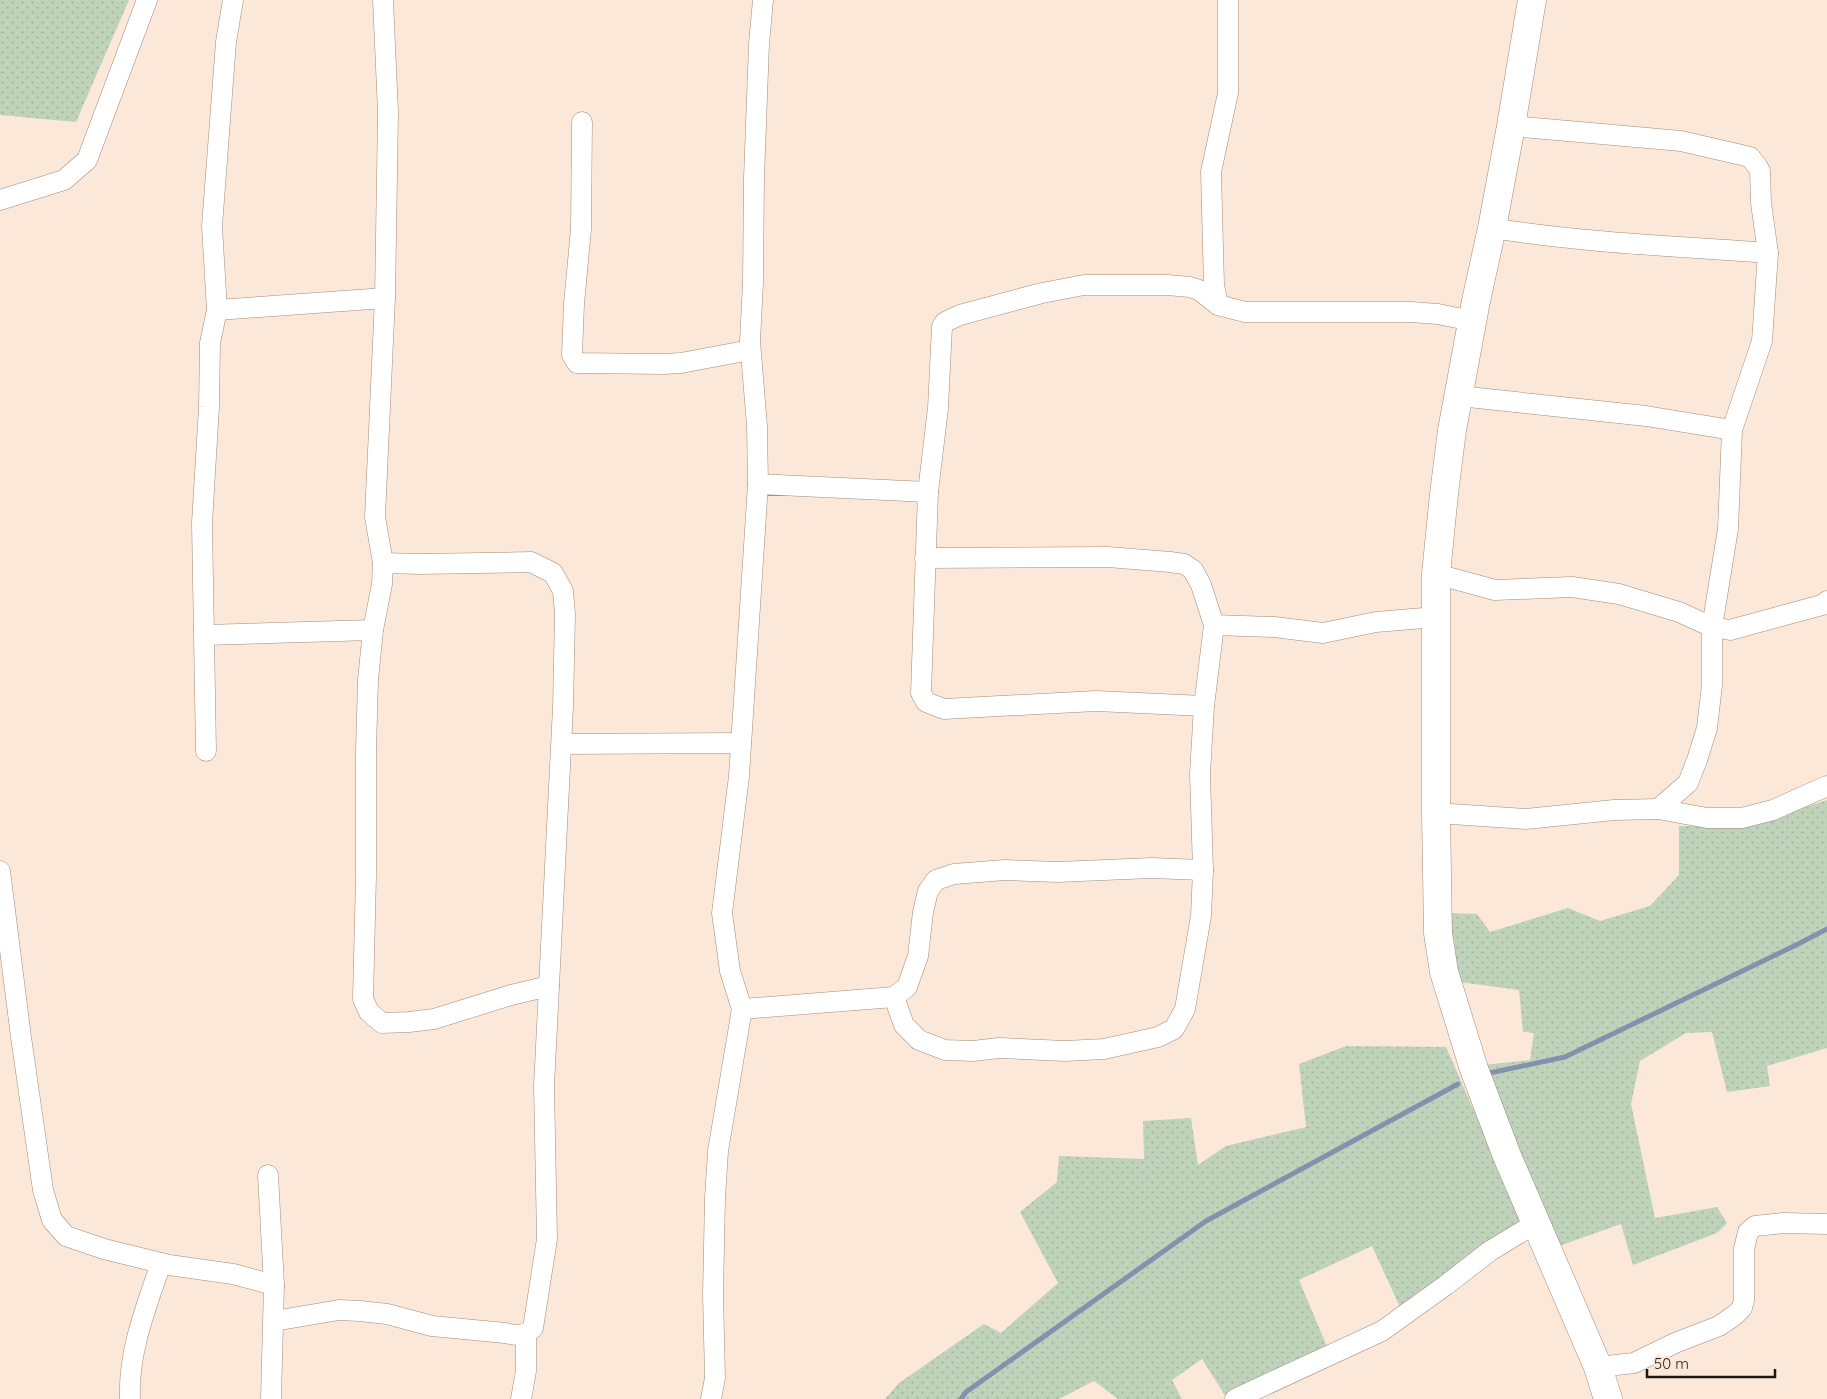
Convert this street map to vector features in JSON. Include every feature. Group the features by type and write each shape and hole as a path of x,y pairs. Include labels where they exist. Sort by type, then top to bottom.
{"street":[{"path":"0,200 64,180 87,160 147,0"},
{"path":"206,751 202,522 209,408 210,344 217,310 212,226 226,42 233,0"},
{"path":"383,0 388,112 385,298 375,517 383,563 382,584 373,630 368,680 366,876 362,1000 369,1012 382,1022 409,1022 434,1019 549,986"},
{"path":"711,1399 715,1378 713,1294 718,1151 742,1010 730,971 722,912 740,776 758,484 757,426 750,350 758,63 763,0"},
{"path":"1218,305 1214,285 1211,172 1228,92 1228,0"},
{"path":"1532,0 1492,228 1472,321 1445,484 1436,574 1438,933 1444,972 1474,1069 1507,1156 1598,1367 1608,1399"},
{"path":"582,122 581,229 574,304 572,355 577,363 681,363 750,350"},
{"path":"1511,126 1681,141 1750,157 1760,171 1761,197 1768,253 1762,341 1732,430 1728,529 1712,627 1712,685 1707,728 1688,783 1658,810"},
{"path":"1492,228 1593,242 1768,253"},
{"path":"1204,706 1096,701 944,709 926,702 921,693 928,492 938,408 942,327 945,322 950,318 1042,292 1084,286 1167,285 1190,287 1199,290 1218,305 1246,312 1411,312 1438,314 1472,321"},
{"path":"217,310 385,298"},
{"path":"1459,396 1646,416 1732,430"},
{"path":"758,484 928,492"},
{"path":"894,997 904,1025 920,1040 946,1050 973,1051 999,1048 1104,1050 1158,1037 1174,1029 1185,1009 1201,916 1203,870 1200,774 1204,706 1214,625 1196,575 1189,566 1184,564 1108,557 926,558"},
{"path":"274,1321 340,1310 360,1311 387,1314 432,1326 506,1333 516,1336 526,1334 533,1328 547,1239 544,1086 562,744 566,614 563,591 553,573 531,562 383,563"},
{"path":"1436,574 1495,590 1572,587 1619,594 1679,612 1712,627 1730,630 1813,608 1827,601"},
{"path":"1214,625 1274,627 1323,633 1376,622 1436,617"},
{"path":"205,635 373,630"},
{"path":"562,744 741,743"},
{"path":"1436,813 1526,819 1614,810 1658,810 1706,818 1742,818 1773,810 1827,786"},
{"path":"742,1010 894,997 907,987 918,956 923,912 928,891 936,880 954,874 1004,870 1058,872 1151,868 1203,870"},
{"path":"0,871 43,1190 52,1220 66,1236 104,1249 161,1263 233,1274 274,1285"},
{"path":"268,1175 274,1285 271,1399"},
{"path":"1235,1399 1382,1331 1490,1251 1536,1223"},
{"path":"1598,1367 1634,1363 1675,1343 1718,1326 1735,1315 1742,1308 1744,1300 1744,1249 1748,1232 1755,1226 1784,1223 1827,1224"},
{"path":"130,1399 129,1381 137,1335 161,1263"},
{"path":"520,1399 526,1371 526,1334"}],"green space":[{"path":"0,0 129,0 76,122 0,115"},
{"path":"1827,800 1827,1048 1767,1066 1770,1086 1727,1092 1712,1032 1686,1033 1640,1061 1631,1104 1655,1218 1717,1207 1727,1223 1717,1233 1633,1265 1621,1224 1559,1246 1483,1065 1530,1060 1534,1033 1523,1032 1519,990 1459,982 1449,913 1477,914 1490,932 1568,908 1600,921 1650,906 1679,875 1679,826 1747,826"},
{"path":"1346,1046 1446,1047 1495,1159 1525,1234 1405,1318 1372,1246 1299,1280 1328,1349 1226,1397 1202,1359 1172,1380 1182,1399 1118,1399 1094,1381 1059,1399 885,1399 899,1383 984,1324 1001,1333 1058,1283 1020,1212 1057,1182 1059,1156 1144,1159 1143,1121 1191,1118 1198,1165 1226,1146 1306,1127 1299,1064"}],"waterway":[{"path":"1485,1074 1565,1057 1827,929"},
{"path":"961,1399 966,1392 1206,1221 1458,1084"}]}
